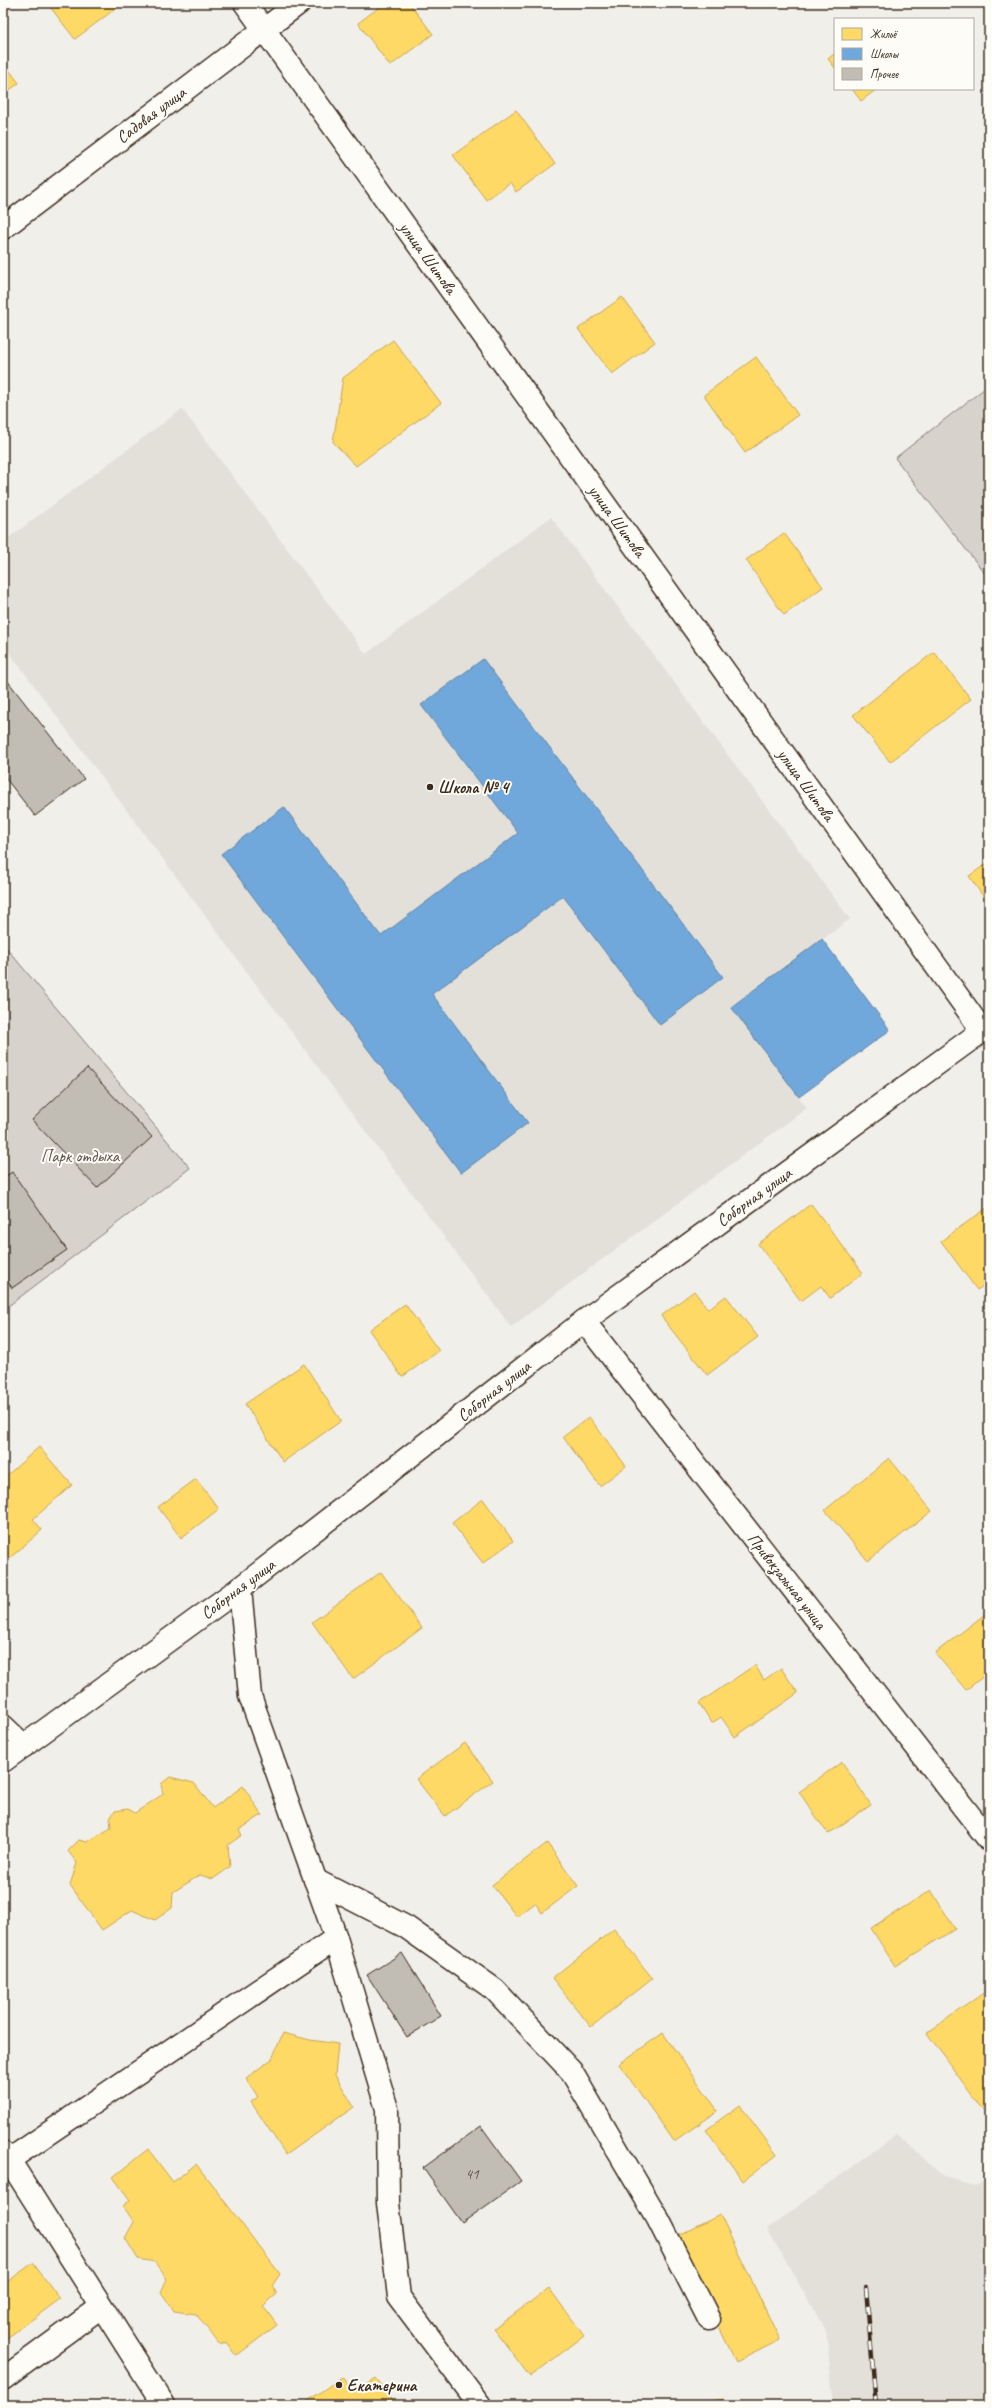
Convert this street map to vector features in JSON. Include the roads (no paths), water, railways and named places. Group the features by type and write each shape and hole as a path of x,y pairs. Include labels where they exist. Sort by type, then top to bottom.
{"street":[{"name":"улица Шитова","path":"245,3 987,1032"},
{"name":"Садовая улица","path":"3,228 299,3"},
{"name":"Соборная улица","path":"3,1761 240,1588 584,1321 987,1032"},
{"name":"Привокзальная улица","path":"584,1321 989,1840"},
{"path":"240,1588 250,1696 336,1938 387,2109 388,2203 399,2297 480,2405"},
{"path":"3,1726 24,1746"},
{"path":"315,1880 406,1927 495,1990 571,2071 658,2219 709,2319"},
{"path":"164,2405 5,2159 336,1938"},
{"path":"3,2379 101,2307"}],"railway":[{"path":"866,2288 876,2405"}],"place":[{"name":"Школа № 4","path":"430,787"},
{"name":"Екатерина","path":"339,2385"}],"park label":[{"name":"Парк отдыха","path":"80,1156"}]}
